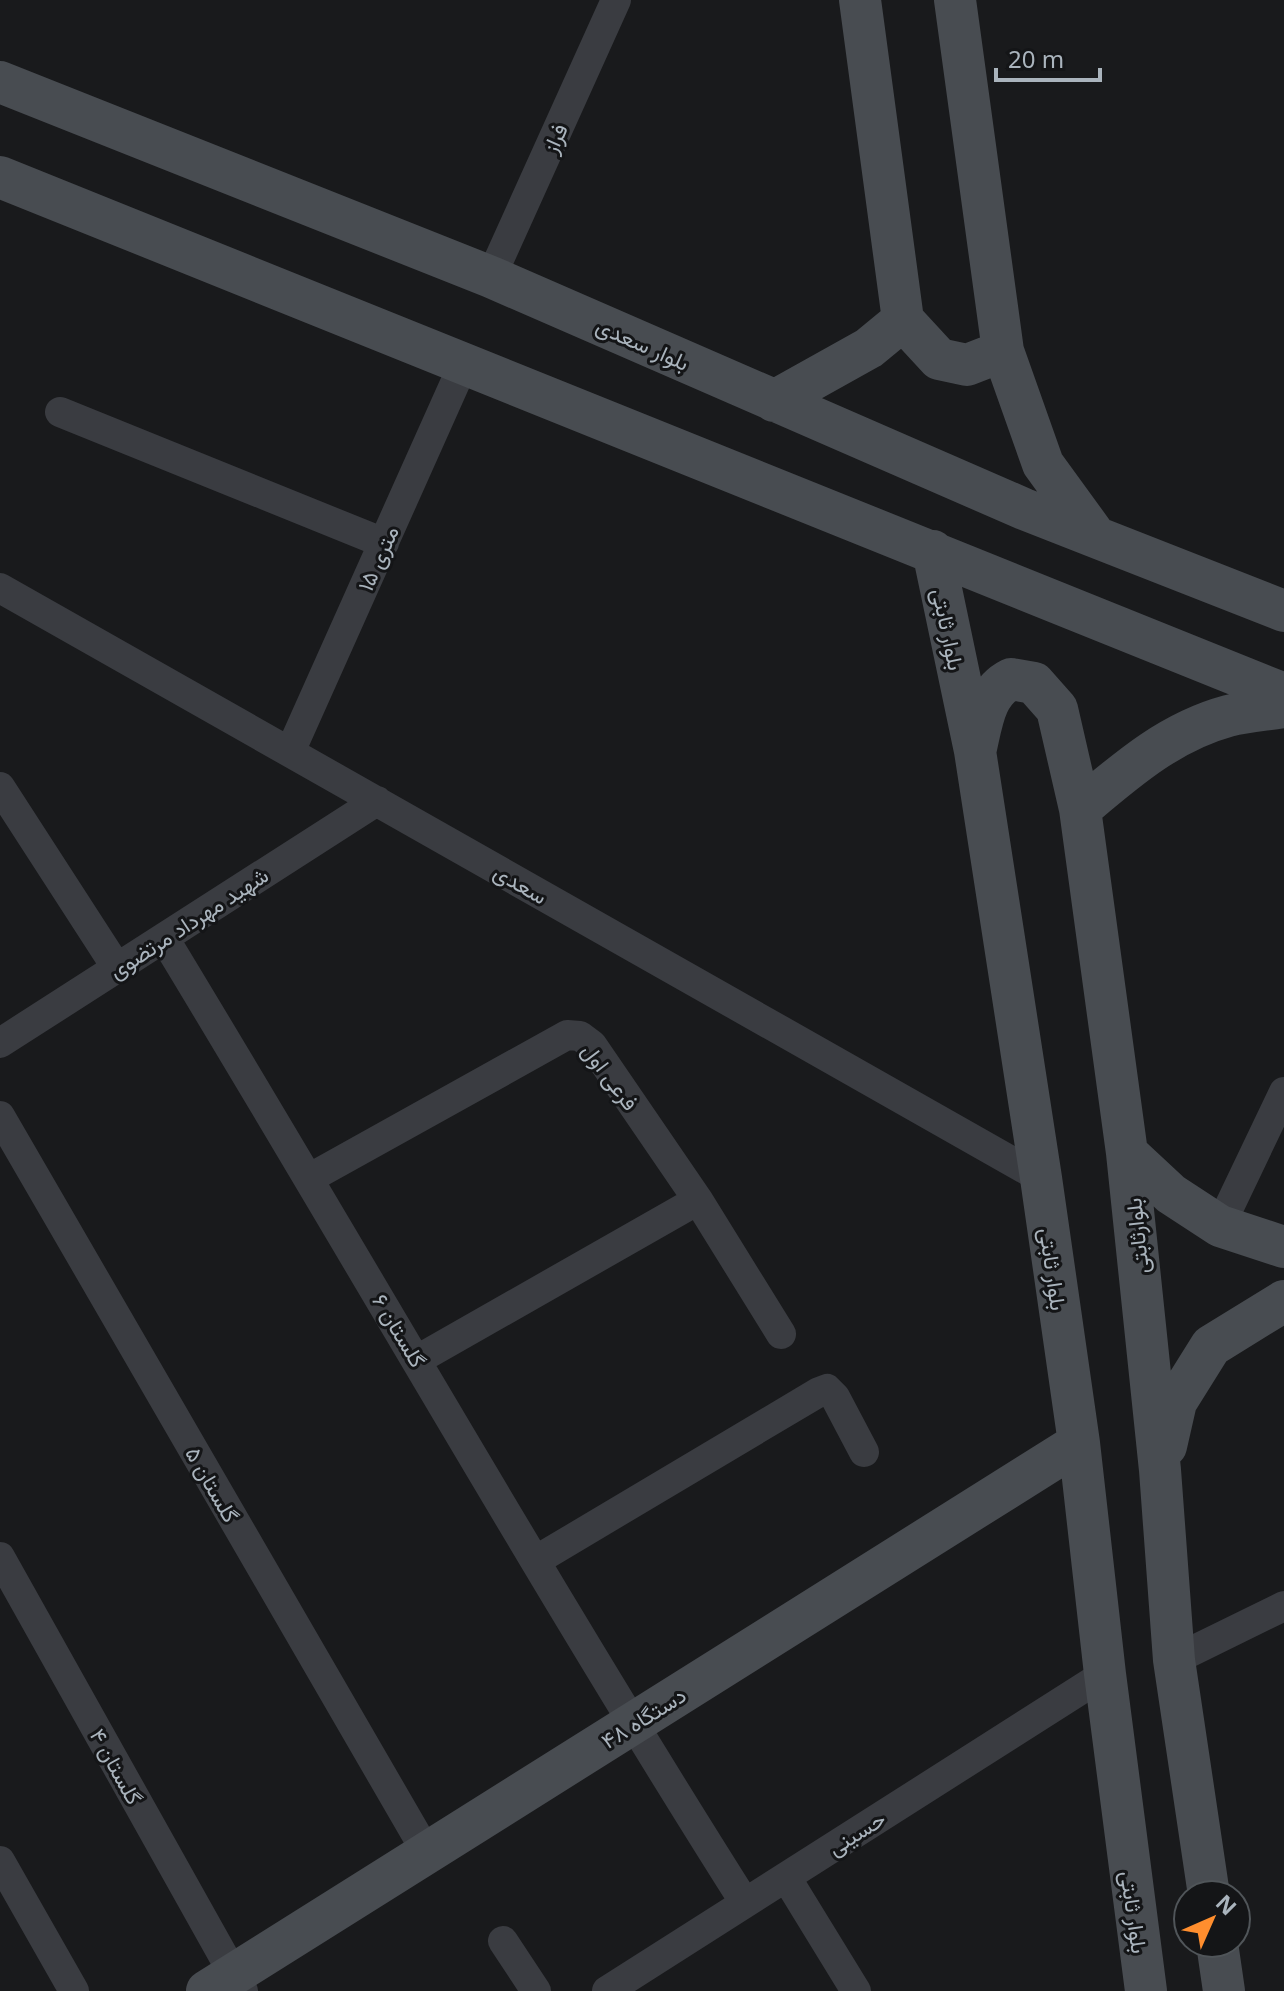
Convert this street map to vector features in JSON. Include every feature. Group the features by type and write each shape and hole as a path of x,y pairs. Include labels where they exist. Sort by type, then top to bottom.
{"main road":[{"path":"860,0 903,320 939,359 967,365 1003,351"},
{"path":"955,0 1003,351 1043,464 1096,537"},
{"name":"بلوار سعدی","path":"0,82 491,277 1024,509 1284,611"},
{"path":"0,177 1284,694"},
{"path":"774,401 869,348 903,320"},
{"name":"بلوار ثابتی","path":"933,551 975,751 1041,1178 1079,1443 1146,1991"},
{"name":"بلوارثابتی","path":"975,751 987,705 995,689 1011,679 1034,683 1052,701 1061,719 1080,809 1127,1153 1160,1470 1174,1660 1207,1879"},
{"path":"1080,809 1134,763 1176,736 1227,716 1284,707"},
{"path":"1127,1153 1171,1194 1220,1226 1284,1247"},
{"path":"1160,1470 1176,1402 1211,1346 1284,1301"},
{"name":"۴۸ دستگاه","path":"228,1986 427,1853 1079,1443"},
{"path":"1219,1959 1224,1991"}],"street":[{"name":"فراز","path":"491,277 616,0"},
{"name":"۱۵ متری","path":"290,752 464,363"},
{"path":"60,412 384,543"},
{"name":"سعدی","path":"0,588 1041,1178"},
{"path":"0,787 117,968"},
{"name":"شهید مهرداد مرتضوی","path":"0,1043 377,801"},
{"name":"گلستان ۶","path":"164,938 310,1178 632,1724 745,1903"},
{"name":"فرعی اول","path":"310,1178 567,1035 580,1036 592,1045 698,1200 781,1334"},
{"path":"1220,1226 1284,1092"},
{"name":"گلستان ۵","path":"0,1116 427,1853"},
{"path":"417,1360 698,1200"},
{"path":"535,1561 827,1389 835,1397 864,1452"},
{"name":"گلستان ۴","path":"0,1557 228,1986"},
{"path":"1174,1660 1284,1606"},
{"name":"حسینی","path":"607,1991 1105,1674"},
{"path":"0,1861 74,1991"},
{"path":"786,1877 856,1991"},
{"path":"503,1941 536,1991"}]}
